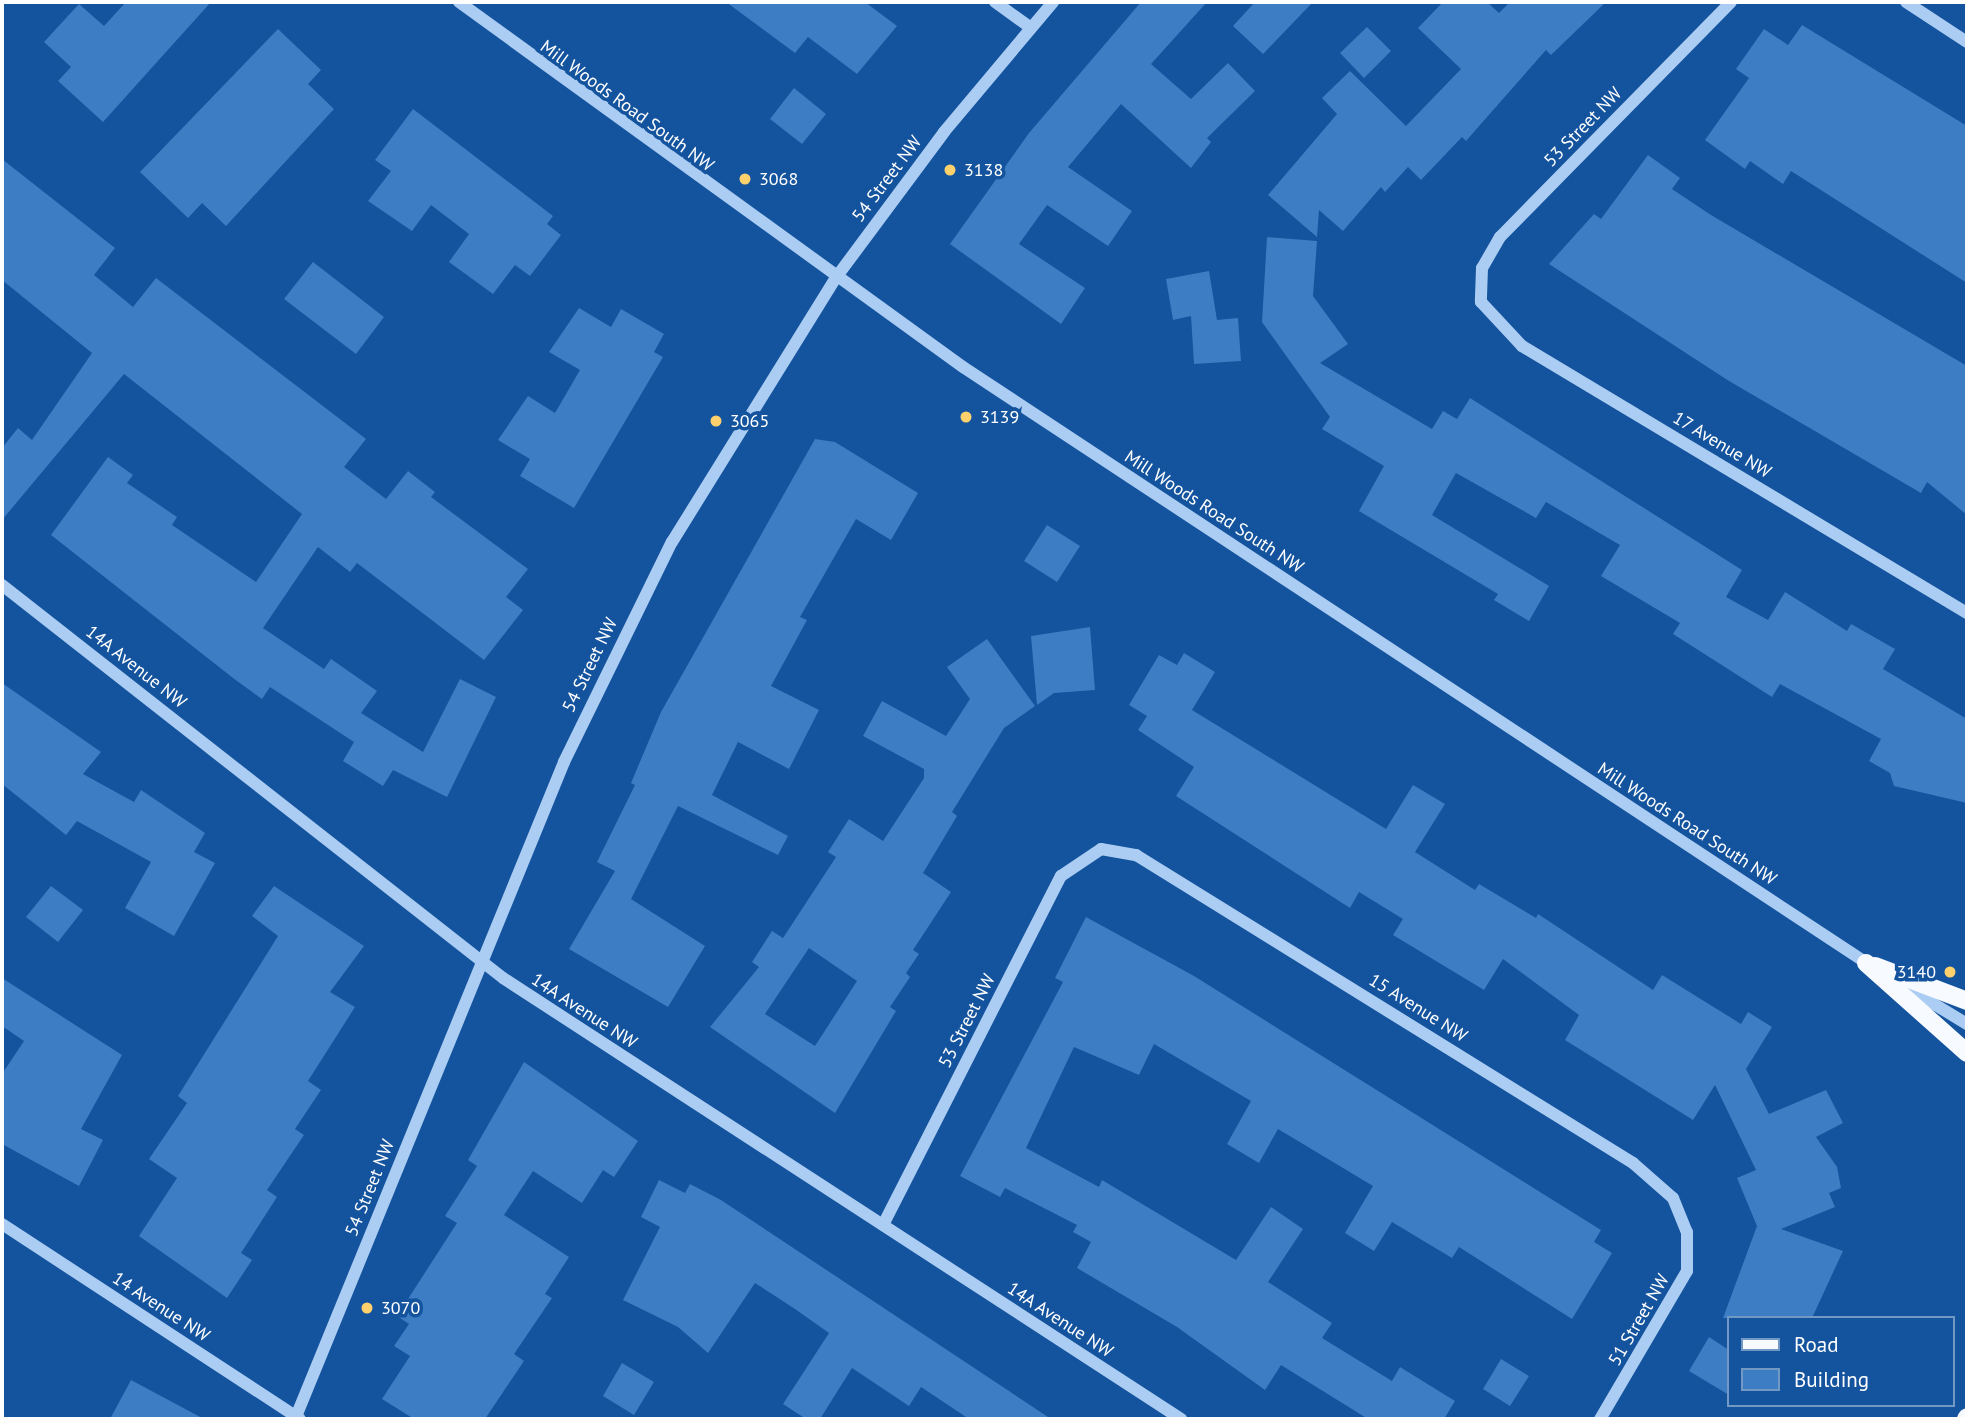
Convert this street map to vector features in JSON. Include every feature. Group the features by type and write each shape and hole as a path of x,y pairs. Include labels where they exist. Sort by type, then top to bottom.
{"main road":[{"path":"1866,963 1967,1001"},
{"path":"1866,963 1967,1053"}],"street":[{"name":"Mill Woods Road South NW","path":"459,2 835,279 1866,963 1967,1024"},
{"path":"995,2 1031,28"},
{"name":"54 Street NW","path":"297,1418 564,762 644,595 835,279 1054,2"},
{"name":"53 Street NW","path":"1479,288 1488,252 1500,237 1731,2"},
{"path":"1906,2 1967,42"},
{"name":"17 Avenue NW","path":"1479,288 1490,316 1522,346 1967,613"},
{"name":"14A Avenue NW","path":"2,585 481,961 1181,1419"},
{"name":"53 Street NW","path":"883,1225 1061,876 1101,849"},
{"name":"15 Avenue NW","path":"1101,849 1151,862 1633,1163 1673,1198 1687,1232"},
{"name":"14 Avenue NW","path":"2,1224 297,1418"},
{"name":"51 Street NW","path":"1600,1419 1676,1295 1687,1271 1687,1232"}],"building":[{"path":"126,2 211,2 103,122 58,81 71,67 44,42 79,4 104,26"},
{"path":"726,2 865,2 897,26 857,74 808,37 795,53"},
{"path":"1141,2 1207,2 1151,64 1191,99 1228,63 1255,91 1207,138 1211,142 1191,168 1121,104 1068,167 1132,211 1108,246 1047,205 1019,244 1085,288 1061,324 950,244 1029,133"},
{"path":"1255,2 1313,2 1263,54 1233,26"},
{"path":"1443,2 1487,2 1499,13 1510,2 1606,2 1551,55 1546,50 1466,141 1462,137 1421,180 1408,167 1385,192 1381,187 1343,231 1319,210 1317,237 1268,195 1337,114 1322,98 1350,71 1406,126 1461,69 1418,28"},
{"path":"1802,25 1967,126 1967,283 1791,171 1783,184 1750,161 1745,169 1705,140 1749,78 1736,69 1764,29 1788,45"},
{"path":"1367,27 1391,51 1364,78 1340,53"},
{"path":"278,29 321,70 308,84 334,109 226,226 202,203 188,218 140,172"},
{"path":"794,88 826,114 802,144 770,119"},
{"path":"413,109 553,216 547,224 561,235 530,276 515,265 493,294 449,262 469,234 431,205 412,231 368,201 391,171 375,160"},
{"path":"1648,155 1680,178 1672,189 1711,215 1967,366 1967,515 1927,482 1921,493 1729,381 1549,264 1594,214 1601,219"},
{"path":"2,159 115,248 94,275 133,307 156,278 366,439 344,467 386,499 408,471 435,492 431,497 528,569 506,597 523,610 484,660 357,563 350,572 318,547 263,628 324,669 331,659 377,691 361,713 423,752 460,679 496,697 447,797 393,770 383,786 343,761 354,742 270,687 262,699 51,535 108,457 133,475 127,483 177,517 172,525 256,582 302,514 124,374 2,520 2,448 18,428 32,440 92,353 2,280"},
{"path":"1267,237 1317,241 1313,296 1348,344 1320,363 1432,429 1443,411 1457,419 1470,398 1742,570 1726,597 1768,620 1785,592 1847,631 1851,624 1895,649 1883,669 1967,719 1967,803 1894,786 1890,773 1869,761 1881,739 1780,684 1772,697 1673,634 1680,623 1601,576 1620,545 1546,502 1536,518 1456,473 1432,515 1549,586 1529,621 1494,600 1498,594 1359,511 1384,466 1322,429 1330,417 1262,322"},
{"path":"313,262 384,317 356,354 284,299"},
{"path":"1209,271 1217,320 1238,318 1241,361 1194,364 1191,316 1173,320 1166,279"},
{"path":"579,308 611,327 621,309 664,334 654,352 663,357 574,508 520,476 530,459 498,440 528,396 555,413 580,370 549,352"},
{"path":"815,439 835,442 918,493 891,540 856,519 800,617 807,620 771,686 819,710 789,769 738,742 712,795 788,836 778,855 678,806 631,899 705,946 668,1007 569,949 615,871 597,862 635,785 631,783 661,712"},
{"path":"1047,525 1080,546 1057,582 1024,561"},
{"path":"1090,627 1095,690 1054,693 1037,705 1031,636"},
{"path":"987,639 1035,706 1004,728 952,812 957,816 923,873 951,892 913,950 919,954 906,973 910,977 890,1007 896,1011 835,1113 710,1027 759,967 752,962 772,931 783,938 836,857 828,852 849,819 883,841 924,778 924,769 863,736 882,701 946,736 970,699 947,667","holes":["809,948 857,981 815,1046 765,1014"]},
{"path":"1184,653 1215,672 1192,710 1386,829 1413,785 1445,804 1415,852 1475,890 1479,884 1536,918 1538,914 1653,990 1662,975 1741,1024 1748,1012 1772,1027 1746,1069 1769,1114 1826,1090 1843,1123 1816,1137 1837,1167 1841,1188 1829,1193 1835,1207 1781,1229 1843,1251 1813,1316 1723,1318 1757,1226 1737,1178 1756,1170 1715,1085 1693,1120 1565,1040 1579,1015 1503,959 1484,990 1393,935 1403,919 1359,892 1350,908 1176,796 1194,767 1138,730 1147,716 1129,705 1159,655 1177,665"},
{"path":"2,683 101,752 83,774 134,802 141,790 205,833 194,852 215,863 174,936 125,908 151,862 77,821 66,835 2,784"},
{"path":"51,886 83,910 58,942 26,917"},
{"path":"274,886 364,946 330,992 355,1007 308,1081 321,1090 295,1129 304,1135 267,1190 277,1197 241,1253 252,1260 227,1298 139,1236 177,1178 149,1159 187,1103 178,1096 278,936 252,916"},
{"path":"1086,917 1194,976 1601,1230 1594,1242 1612,1253 1572,1319 1459,1247 1452,1258 1392,1222 1374,1251 1345,1233 1373,1186 1278,1129 1259,1163 1227,1144 1251,1101 1154,1044 1139,1075 1074,1047 1026,1148 1099,1187 1102,1180 1236,1260 1271,1207 1303,1229 1268,1282 1332,1323 1322,1338 1392,1381 1400,1367 1455,1401 1444,1419 1368,1419 1281,1365 1265,1390 1177,1327 1077,1268 1091,1242 1073,1232 1077,1225 1005,1188 1000,1197 960,1176 1063,982 1055,978"},
{"path":"2,978 122,1055 81,1129 103,1140 79,1186 2,1144 2,1074 24,1041 2,1026"},
{"path":"524,1062 638,1141 614,1177 603,1170 582,1203 533,1171 504,1215 569,1257 545,1294 552,1298 514,1354 524,1361 485,1419 414,1419 382,1399 410,1356 394,1346 409,1324 397,1316 457,1223 445,1216 477,1166 468,1160"},
{"path":"659,1180 685,1193 690,1184 721,1200 1051,1419 969,1419 921,1387 909,1406 852,1368 820,1419 806,1419 783,1404 829,1333 795,1309 755,1283 708,1353 678,1327 623,1300 660,1227 641,1217"},
{"path":"1709,1337 1728,1349 1728,1394 1689,1371"},
{"path":"1501,1359 1529,1376 1510,1406 1483,1389"},
{"path":"622,1363 654,1382 634,1415 603,1396"},
{"path":"131,1380 204,1419 110,1419"}],"place":[{"name":"3138","path":"950,170"},
{"name":"3068","path":"745,179"},
{"name":"3139","path":"966,417"},
{"name":"3065","path":"716,421"},
{"name":"3140","path":"1950,972"},
{"name":"3070","path":"367,1308"}]}
